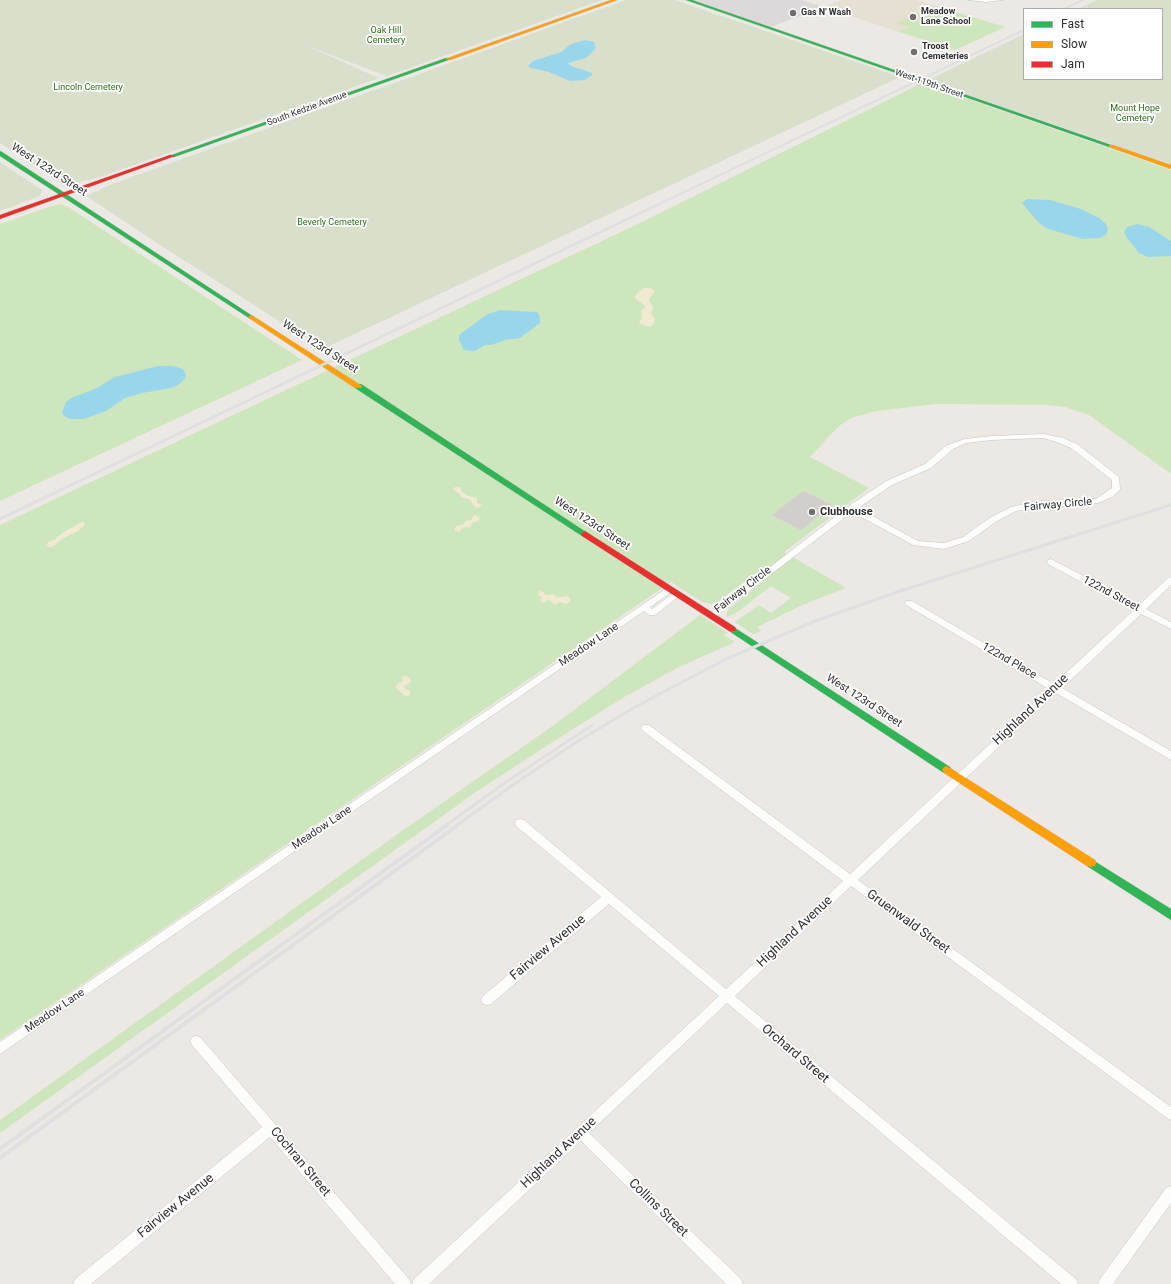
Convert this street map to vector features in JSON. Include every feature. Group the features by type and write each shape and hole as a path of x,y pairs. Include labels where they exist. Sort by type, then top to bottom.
{"street":[{"name":"South Kedzie Avenue","path":"0,218 615,0"},
{"name":"West 119th Street","path":"688,0 1171,167"},
{"path":"970,0 1001,0"},
{"name":"West 123rd Street","path":"0,152 1171,915"},
{"name":"Fairway Circle","path":"711,616 852,508 889,483 928,466 950,448 966,441 977,439 1043,436 1060,440 1074,446 1116,479 1116,489 1098,501 1038,504 1014,509 994,519 966,539 944,546 928,546 916,543 852,508"},
{"name":"122nd Street","path":"1051,562 1171,626"},
{"name":"Highland Avenue","path":"419,1284 1171,580"},
{"name":"Meadow Lane","path":"0,1049 674,592"},
{"name":"122nd Place","path":"909,604 1171,756"},
{"name":"Gruenwald Street","path":"646,728 850,880 1171,1114"},
{"name":"Orchard Street","path":"520,823 1070,1284"},
{"name":"Fairview Avenue","path":"486,1000 608,897"},
{"name":"Cochran Street","path":"196,1041 404,1284"},
{"name":"Fairview Avenue","path":"80,1284 271,1128"},
{"name":"Collins Street","path":"581,1133 736,1284"},
{"path":"1105,1284 1171,1192"}],"shaded area":[{"path":"694,0 802,0 823,7 771,27"},
{"name":"Meadow Lane School","path":"840,0 916,0 1005,27 955,50 823,7"}],"green space":[{"name":"Lincoln Cemetery","path":"0,0 602,0 387,76 307,46 379,78 100,177 69,183 56,179 0,143"},
{"name":"Beverly Cemetery","path":"626,0 675,0 900,77 323,349 86,196 112,184"},
{"name":"Mount Hope Cemetery","path":"1097,0 1171,0 1171,164 926,81 1023,34 1023,80 1163,80 1163,8 1080,8"},
{"path":"936,6 1005,27 955,50 899,32 909,27 896,23"},
{"path":"922,83 1171,170 1171,474 1089,415 1065,407 1047,405 936,404 877,411 851,418 839,426 810,457 869,488 784,552 846,588 807,603 757,627 761,631 753,634 735,622 759,605 771,613 791,598 771,586 736,613 727,617 726,613 766,579 756,573 717,602 712,604 702,602 671,582 0,1040 0,525 642,222"},
{"path":"0,162 42,190 40,196 0,211"},
{"path":"60,204 68,207 302,360 0,501 0,224"},
{"path":"700,615 728,633 723,635 735,642 677,668 626,696 476,792 0,1133 0,1120 399,833 554,725"}],"sand":[{"path":"644,288 650,288 655,291 649,299 653,308 651,314 655,319 653,325 649,327 640,324 639,322 642,319 641,311 645,307 635,298 636,294"},
{"path":"455,487 460,487 462,492 468,496 477,498 477,503 482,506 476,508 469,499 461,497 459,493 453,490"},
{"path":"474,515 480,517 478,521 472,523 470,527 462,528 459,532 454,530 456,526 463,525 466,521 471,520"},
{"path":"82,522 85,523 85,525 78,531 63,538 54,546 46,546 48,542 54,540 62,533"},
{"path":"539,591 546,595 554,594 557,598 567,596 570,598 570,602 566,604 560,602 555,605 549,600 543,603 540,601 542,597 538,595"},
{"path":"406,675 411,680 410,683 403,687 410,691 410,695 407,696 396,688 397,684 403,681 402,677"}],"water":[{"path":"585,40 594,42 596,48 586,58 568,63 571,66 592,73 592,75 585,80 570,81 549,72 528,66 533,61 561,52 571,44"},
{"path":"1027,199 1050,200 1081,209 1099,218 1106,224 1108,229 1106,235 1100,238 1083,239 1048,229 1040,224 1022,203"},
{"path":"1137,224 1149,227 1171,241 1171,256 1148,257 1139,253 1124,232 1127,227"},
{"path":"500,310 537,312 540,317 540,323 520,338 485,345 475,351 464,350 459,340 459,335 486,315"},
{"path":"158,366 173,366 183,369 186,375 185,379 178,385 171,388 142,393 125,398 106,411 84,419 70,419 64,416 62,412 66,402 71,398 95,389 115,377"}],"building":[{"name":"Clubhouse","path":"803,491 832,505 801,530 772,515"}],"railway":[{"path":"1066,8 1083,0"},
{"path":"655,206 1023,30"},
{"path":"92,475 657,205"},
{"path":"0,519 94,474"},
{"path":"456,826 575,743 635,707 726,659 815,621 903,590 1171,505"},
{"path":"445,826 506,782 591,726"},
{"path":"0,1149 447,825"},
{"path":"0,1158 458,825"}],"traffic: fast":[{"path":"688,0 1111,146"},
{"path":"172,156 448,59"},
{"path":"0,153 251,317"},
{"path":"358,386 585,534"},
{"path":"732,629 947,770"},
{"path":"1091,863 1171,915"}],"traffic: slow":[{"path":"448,59 615,0"},
{"path":"1111,146 1171,167"},
{"path":"251,317 358,386"},
{"path":"947,770 1091,863"}],"traffic: jam":[{"path":"0,217 172,156"},
{"path":"585,534 732,629"}],"place":[{"name":"Gas N' Wash","path":"793,13"},
{"name":"Meadow Lane School","path":"913,17"},
{"name":"Troost Cemeteries","path":"914,52"},
{"name":"Clubhouse","path":"812,512"}],"park label":[{"name":"Oak Hill Cemetery","path":"386,36"}]}
